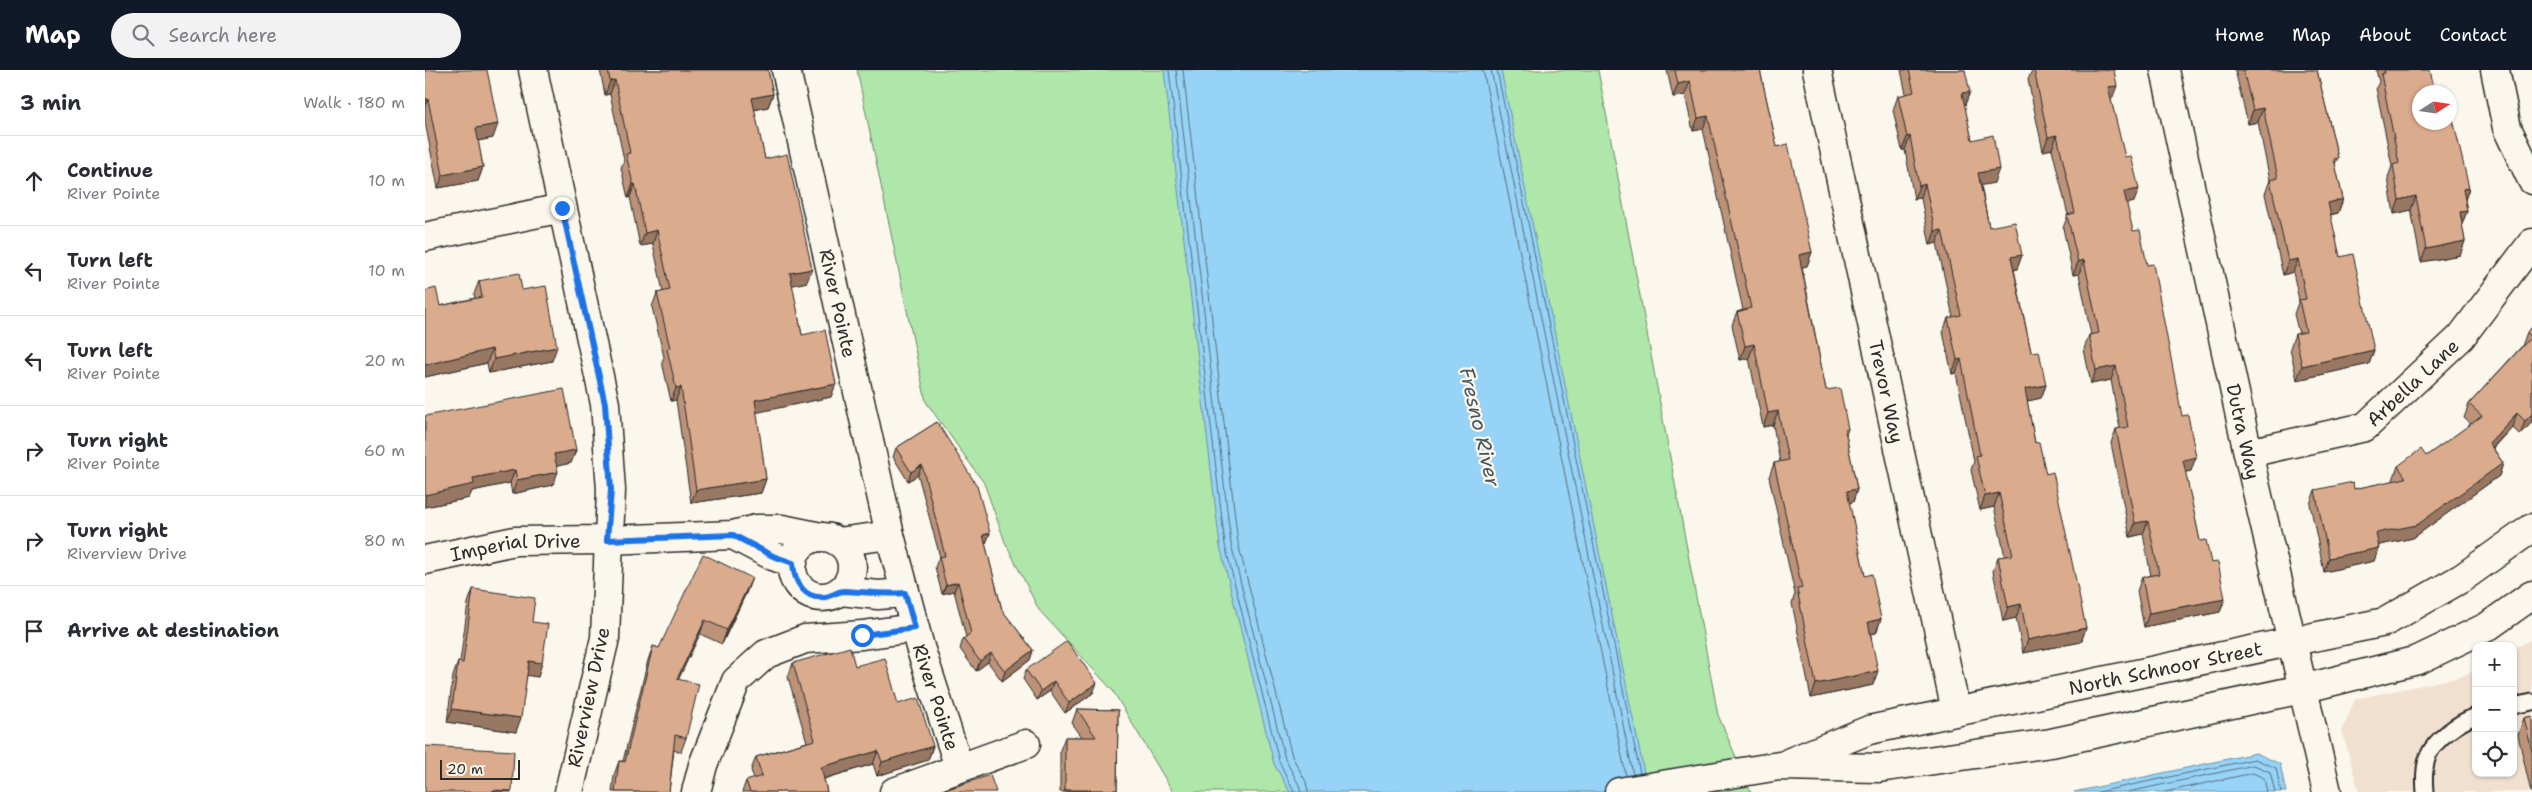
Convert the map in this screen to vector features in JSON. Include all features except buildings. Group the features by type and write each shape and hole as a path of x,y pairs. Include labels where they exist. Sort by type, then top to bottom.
{"street":[{"name":"Riverview Drive","path":"533,70 605,404 611,490 607,540 605,638 569,792"},
{"name":"River Pointe","path":"786,70 890,535 915,628 959,767"},
{"name":"Trevor Way","path":"1817,70 1956,711"},
{"name":"Dutra Way","path":"2165,70 2249,453 2327,792"},
{"path":"2495,70 2507,128 2532,180"},
{"path":"425,237 562,208"},
{"name":"Arbella Lane","path":"2249,453 2365,427 2461,338 2532,243"},
{"name":"North Schnoor Street","path":"1779,766 1869,730 2385,622 2462,578 2532,528"},
{"path":"607,540 733,535 756,529 782,529 829,540 845,548 852,566 847,584 841,591"},
{"path":"733,535 773,556 793,563"},
{"path":"890,535 811,540 796,553 793,563 797,583 803,591 822,598 841,591 878,595 905,593"},
{"name":"Imperial Drive","path":"425,560 515,541 607,540"},
{"name":"North Schnoor Street","path":"1619,792 1779,766 1879,768 2023,747 2302,689 2418,660 2487,627 2532,595"},
{"name":"River Pointe","path":"696,792 703,765 737,681 766,654 805,638 862,635 915,628"},
{"name":"River Pointe","path":"894,792 1026,744"}],"lane":[{"path":"2517,705 2532,702"},
{"path":"2425,792 2424,781 2428,756 2441,740 2464,720 2472,717"}],"shaded area":[{"path":"2532,639 2532,792 2359,792 2342,731 2355,699 2460,677 2472,671 2472,777 2517,777 2517,647"}],"green space":[{"path":"857,70 1598,70 1718,715 1751,792 1173,792 1113,691 1039,610 1005,542 984,483 926,402"}],"water":[{"name":"Fresno River","path":"1164,70 1501,70 1648,792 1290,792 1274,764 1220,546"},
{"path":"2256,753 2280,764 2286,792 2074,792"}],"route":[{"path":"562,208 605,404 611,490 607,540 733,535 773,556 793,563 793,573 797,583 803,591 813,596 822,598 841,591 878,595 905,593 915,628 862,635"}]}
